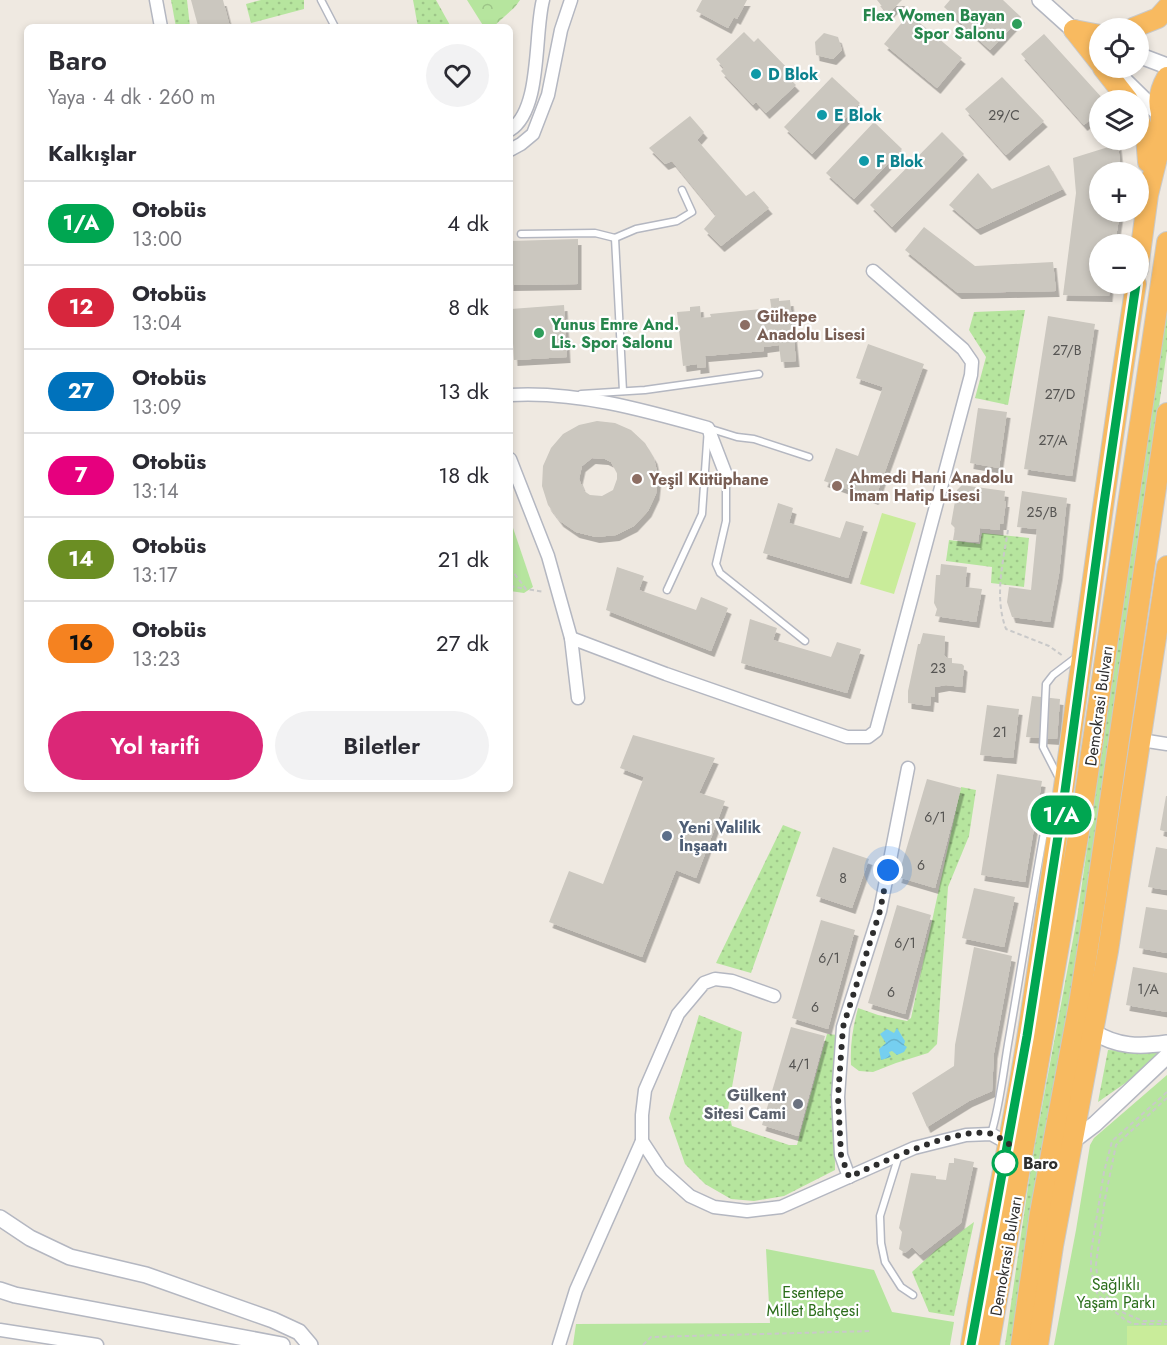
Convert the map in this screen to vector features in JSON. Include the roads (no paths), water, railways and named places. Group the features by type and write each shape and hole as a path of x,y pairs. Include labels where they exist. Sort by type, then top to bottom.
{"highway":[{"path":"1149,22 1158,18 1167,8"},
{"path":"1074,30 1089,33"},
{"path":"1074,30 1089,49"},
{"path":"1149,191 1164,121 1159,95 1167,77"},
{"path":"1111,78 1120,90"},
{"path":"1149,193 1162,173 1167,170"},
{"name":"Demokrasi Bulvarı","path":"989,1345 1086,792 1167,242"},
{"path":"970,1345 1009,1144 1065,791 1077,656 1134,294"},
{"name":"Demokrasi Bulvarı","path":"1020,1345 1040,1213 1079,1004 1095,903 1167,413"},
{"path":"1038,1345 1053,1246 1094,1032 1167,566"}],"street":[{"path":"156,0 161,24"},
{"path":"513,128 517,125 528,100 537,60 543,0"},
{"path":"513,148 533,134 548,95 561,30 571,0"},
{"path":"1040,0 1089,44"},
{"path":"1074,30 1089,36"},
{"path":"1149,59 1167,66"},
{"path":"1122,78 1164,121"},
{"path":"571,638 666,674 847,736 868,737 876,731 971,375 972,362 963,349 873,271"},
{"path":"513,395 535,394 587,400 643,410 708,428 726,475"},
{"path":"513,467 548,556 559,594 571,638 578,698"},
{"path":"1141,740 1167,744"},
{"path":"849,1177 841,1155 838,1097 843,1027 880,911 908,768"},
{"path":"559,1345 576,1290 642,1142 645,1090 678,1014 704,982 715,979 732,981 774,996"},
{"path":"1094,1032 1107,1040 1126,1045 1167,1043"},
{"path":"1074,1140 1095,1124 1167,1056"},
{"path":"642,1142 661,1170 690,1196 714,1207 747,1211 781,1208 914,1148 966,1135 991,1134 1009,1144"},
{"path":"0,1218 30,1238 70,1257 146,1275 273,1320 299,1332 310,1345"},
{"path":"0,1290 15,1295 282,1345"},
{"path":"0,1330 97,1345"}],"lane":[{"path":"321,0 333,24"},
{"path":"521,234 595,233 615,238 636,229 677,220 692,212 682,190"},
{"path":"615,238 623,390"},
{"path":"535,394 586,394 645,390 759,375"},
{"path":"667,590 702,513 708,428 737,437 754,439 809,457"},
{"path":"726,475 726,521 716,564 720,573 805,641"},
{"path":"991,1134 1022,972 1033,889 1049,805 1065,791 1043,747 1047,684 1053,675 1077,656"},
{"path":"899,1155 880,1216 881,1243 885,1262 901,1287 913,1294"}],"water":[{"path":"897,1028 907,1047 904,1052 897,1055 892,1051 889,1052 891,1057 881,1060 879,1049 886,1043 880,1034 887,1029 894,1033"}],"place":[{"name":"Flex Women Bayan Spor Salonu","path":"1017,24"},
{"name":"D Blok","path":"756,74"},
{"name":"E Blok","path":"822,115"},
{"name":"F Blok","path":"864,161"},
{"name":"Gültepe Anadolu Lisesi","path":"745,325"},
{"name":"Yunus Emre And. Lis. Spor Salonu","path":"539,333"},
{"name":"Yeşil Kütüphane","path":"637,479"},
{"name":"Ahmedi Hani Anadolu İmam Hatip Lisesi","path":"837,486"},
{"name":"Yeni Valilik İnşaatı","path":"667,836"},
{"name":"Gülkent Sitesi Cami","path":"798,1104"},
{"name":"Baro","path":"1005,1163"}],"park label":[{"name":"Sağlıklı Yaşam Parkı","path":"1116,1293"},
{"name":"Esentepe Millet Bahçesi","path":"813,1301"}]}
